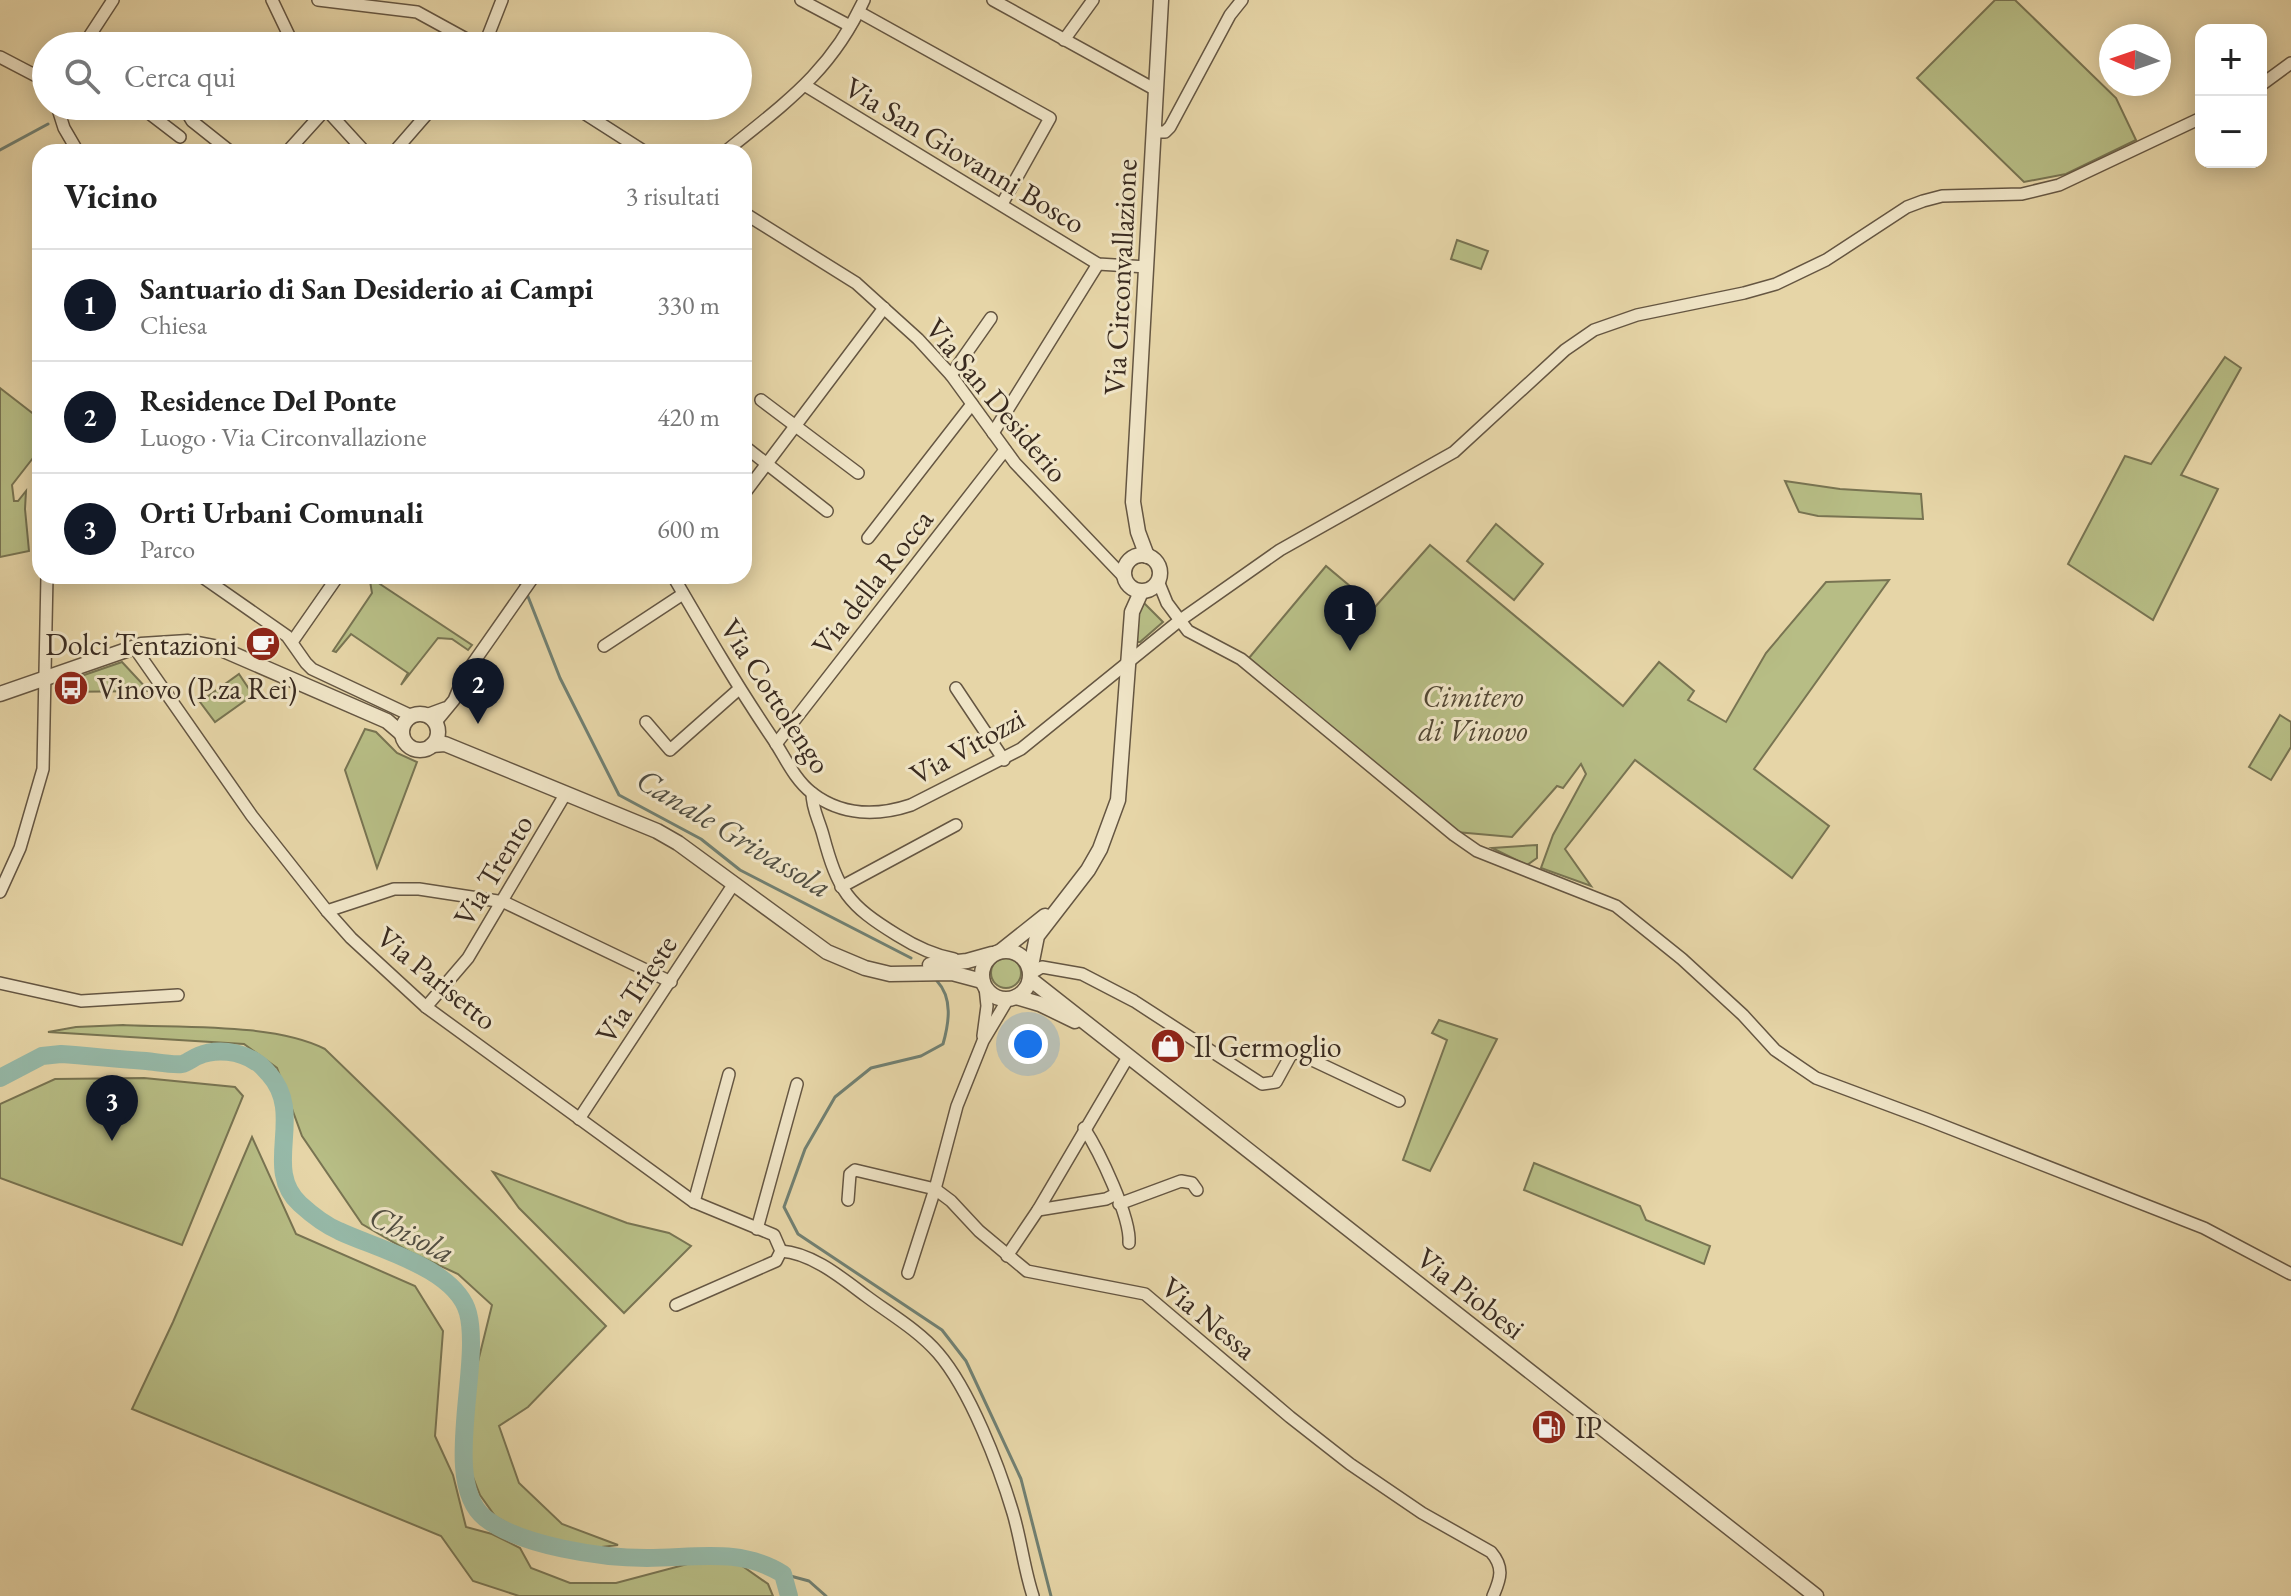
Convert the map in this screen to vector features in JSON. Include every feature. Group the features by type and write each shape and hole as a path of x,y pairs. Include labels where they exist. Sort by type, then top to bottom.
{"street":[{"path":"92,32 113,0"},
{"path":"272,0 287,32"},
{"path":"318,0 417,12 455,32"},
{"path":"488,32 502,0"},
{"path":"801,0 850,26"},
{"path":"735,144 806,86 842,44 864,0"},
{"path":"993,0 1156,90"},
{"path":"1064,40 1093,0"},
{"name":"Via Circonvallazione","path":"1136,575 1138,532 1133,502 1161,0"},
{"path":"1155,132 1165,132 1170,127 1230,15 1242,0"},
{"path":"859,12 1050,118 1002,204"},
{"path":"0,57 32,74"},
{"path":"2267,81 2291,63"},
{"name":"Via San Giovanni Bosco","path":"806,86 1098,264 1147,267"},
{"path":"61,120 73,144"},
{"path":"158,120 180,137"},
{"path":"191,120 221,144"},
{"path":"294,144 314,120"},
{"path":"335,120 358,144"},
{"path":"401,144 422,120"},
{"path":"595,120 632,144"},
{"name":"Via Vitozzi","path":"812,793 842,809 877,813 895,811 1004,760 1179,621 1280,550 1454,452 1565,350 1594,330 1637,315 1776,284 1826,260 1907,207 1942,196 2022,194 2059,185 2195,121"},
{"name":"Via San Desiderio","path":"752,218 856,283 918,339 951,375 1005,450 1167,603 1179,621"},
{"path":"993,433 1098,264"},
{"path":"752,484 884,308"},
{"path":"951,375 991,318"},
{"path":"761,400 858,473"},
{"path":"868,538 972,404"},
{"name":"Via della Rocca","path":"776,744 1005,450"},
{"path":"752,452 827,511"},
{"path":"908,1273 935,1189 954,1113 983,1041 1012,998 1023,992 1030,974 1037,936 1088,870 1100,849 1118,800 1126,662 1136,575"},
{"path":"0,892 20,848 43,769 47,584"},
{"path":"212,584 292,642 312,669 424,729 657,831 678,843 827,952 865,968 890,974 952,973 984,984 995,996 1012,998"},
{"path":"292,642 332,584"},
{"path":"424,729 454,700 464,676 527,584"},
{"name":"Via Cottolengo","path":"679,584 739,689 797,778 812,793 814,811 832,868 852,904 867,917 920,949 967,961"},
{"path":"604,646 683,594"},
{"path":"1179,621 1188,631 1241,659 1477,851 1616,906 1682,959 1743,1015 1775,1050 1816,1078 2204,1228 2289,1272"},
{"path":"0,694 134,647 155,642 188,642 219,648 387,721 424,729"},
{"name":"Via Parisetto","path":"134,647 252,816 351,938 426,1007 694,1202 774,1235 778,1256"},
{"path":"956,688 1004,760"},
{"path":"646,722 670,750 739,689"},
{"name":"Via Trento","path":"426,1007 468,958 566,793"},
{"path":"841,887 956,825"},
{"name":"Via Trieste","path":"579,1119 733,885"},
{"path":"327,911 394,889 419,889 504,902 671,982"},
{"path":"983,1041 987,1006 983,966 1058,906"},
{"path":"865,968 967,961 997,952 1016,953 1027,963 1030,974"},
{"path":"1030,974 1042,967 1082,974 1134,1001 1262,1084 1276,1082 1293,1051 1399,1101"},
{"name":"Via Piobesi","path":"1030,974 1095,1031 1816,1596"},
{"path":"0,983 81,1001 178,995"},
{"name":"Via Piobesi","path":"1012,998 1040,1004 1095,1031"},
{"path":"1007,1256 1038,1210 1128,1057"},
{"path":"694,1202 729,1074"},
{"path":"757,1229 797,1084"},
{"path":"1084,1128 1118,1199 1130,1232 1129,1243"},
{"path":"848,1200 850,1174 855,1170 935,1189"},
{"path":"1038,1210 1118,1199 1181,1181 1192,1183 1197,1190"},
{"name":"Via Nessa","path":"935,1189 1027,1271 1145,1294 1350,1464 1422,1513 1491,1552 1501,1571 1493,1596"},
{"path":"676,1305 790,1252 845,1280 923,1338 953,1373 998,1470 1033,1596"}],"green space":[{"path":"1995,0 2015,0 2099,82 2099,96 2116,98 2136,140 2066,174 2024,182 1917,78"},
{"path":"1457,240 1488,251 1481,269 1451,259"},
{"path":"2225,357 2241,368 2181,475 2218,489 2153,620 2068,564 2125,456 2151,464"},
{"path":"0,388 32,413 32,459 12,485 14,501 18,501 26,491 29,551 0,557"},
{"path":"1785,481 1840,489 1921,494 1923,519 1818,516 1799,512"},
{"path":"1496,524 1543,564 1514,600 1467,561"},
{"name":"Cimitero di Vinovo","path":"1430,545 1623,706 1659,662 1694,691 1688,700 1726,722 1766,653 1826,582 1889,580 1754,769 1829,826 1792,878 1635,760 1565,849 1591,886 1541,868 1553,835 1586,774 1581,764 1563,788 1557,786 1512,837 1456,832 1249,658 1326,566 1375,607"},
{"path":"370,584 380,584 472,645 468,650 452,639 438,638 401,685 408,673 351,634 336,652 333,651 372,593"},
{"path":"1139,598 1163,622 1140,642 1134,642"},
{"path":"122,662 149,691 57,692 55,685"},
{"path":"239,674 253,695 215,722 200,702"},
{"path":"2280,715 2291,722 2291,747 2271,780 2249,767"},
{"path":"365,729 376,732 397,753 417,762 377,868 345,770"},
{"path":"1537,845 1537,858 1527,865 1492,848"},
{"path":"1006,958 1012,959 1020,967 1020,979 1012,987 1006,988 1000,987 992,979 991,973 992,967 1000,959"},
{"path":"1439,1020 1497,1039 1430,1171 1403,1160 1447,1040 1432,1033"},
{"path":"123,1025 254,1031 304,1041 325,1049 606,1326 528,1407 499,1426 519,1483 562,1524 618,1545 585,1549 522,1532 495,1516 480,1495 469,1467 466,1444 471,1424 470,1394 492,1305 458,1274 412,1253 362,1224 302,1136 277,1068 244,1044 48,1032"},
{"path":"144,1078 235,1087 243,1096 182,1245 0,1178 0,1104 55,1079"},
{"path":"252,1137 296,1234 415,1286 443,1331 435,1436 453,1475 466,1527 492,1534 520,1548 531,1568 570,1583 616,1583 695,1562 738,1563 768,1584 773,1596 519,1596 473,1581 441,1536 132,1409"},
{"path":"1534,1163 1640,1206 1646,1220 1710,1246 1704,1264 1524,1190"},
{"path":"493,1172 627,1223 669,1233 691,1246 624,1313 519,1208"}],"waterway":[{"name":"Canale Grivassola","path":"0,150 48,124"},
{"name":"Canale Grivassola","path":"521,584 523,588"},
{"name":"Canale Grivassola","path":"527,594 560,678 619,795 701,839 740,870 911,958"},
{"name":"Canale Grivassola","path":"937,981 948,1003 943,1044 921,1056 871,1068 835,1097 805,1149 784,1207 798,1234 942,1330 966,1361 1021,1479 1051,1596"},
{"name":"Chisola","path":"0,1078 42,1056 61,1054 178,1064 220,1051 243,1055 258,1063 279,1090 284,1107 284,1174 289,1190 300,1204 334,1229 432,1272 461,1297 468,1313 471,1336 465,1478 472,1501 485,1518 519,1536 585,1553 647,1558 717,1556 750,1560 783,1574 789,1596"},
{"path":"783,1574 809,1581 826,1596"}],"place":[{"name":"Dolci Tentazioni","path":"263,644"},
{"name":"Santuario di San Desiderio ai Campi","path":"1350,651"},
{"name":"Vinovo (P.za Rei)","path":"71,688"},
{"name":"Residence Del Ponte","path":"478,724"},
{"name":"Il Germoglio","path":"1168,1046"},
{"name":"Orti Urbani Comunali","path":"112,1141"},
{"name":"IP","path":"1549,1427"}]}
